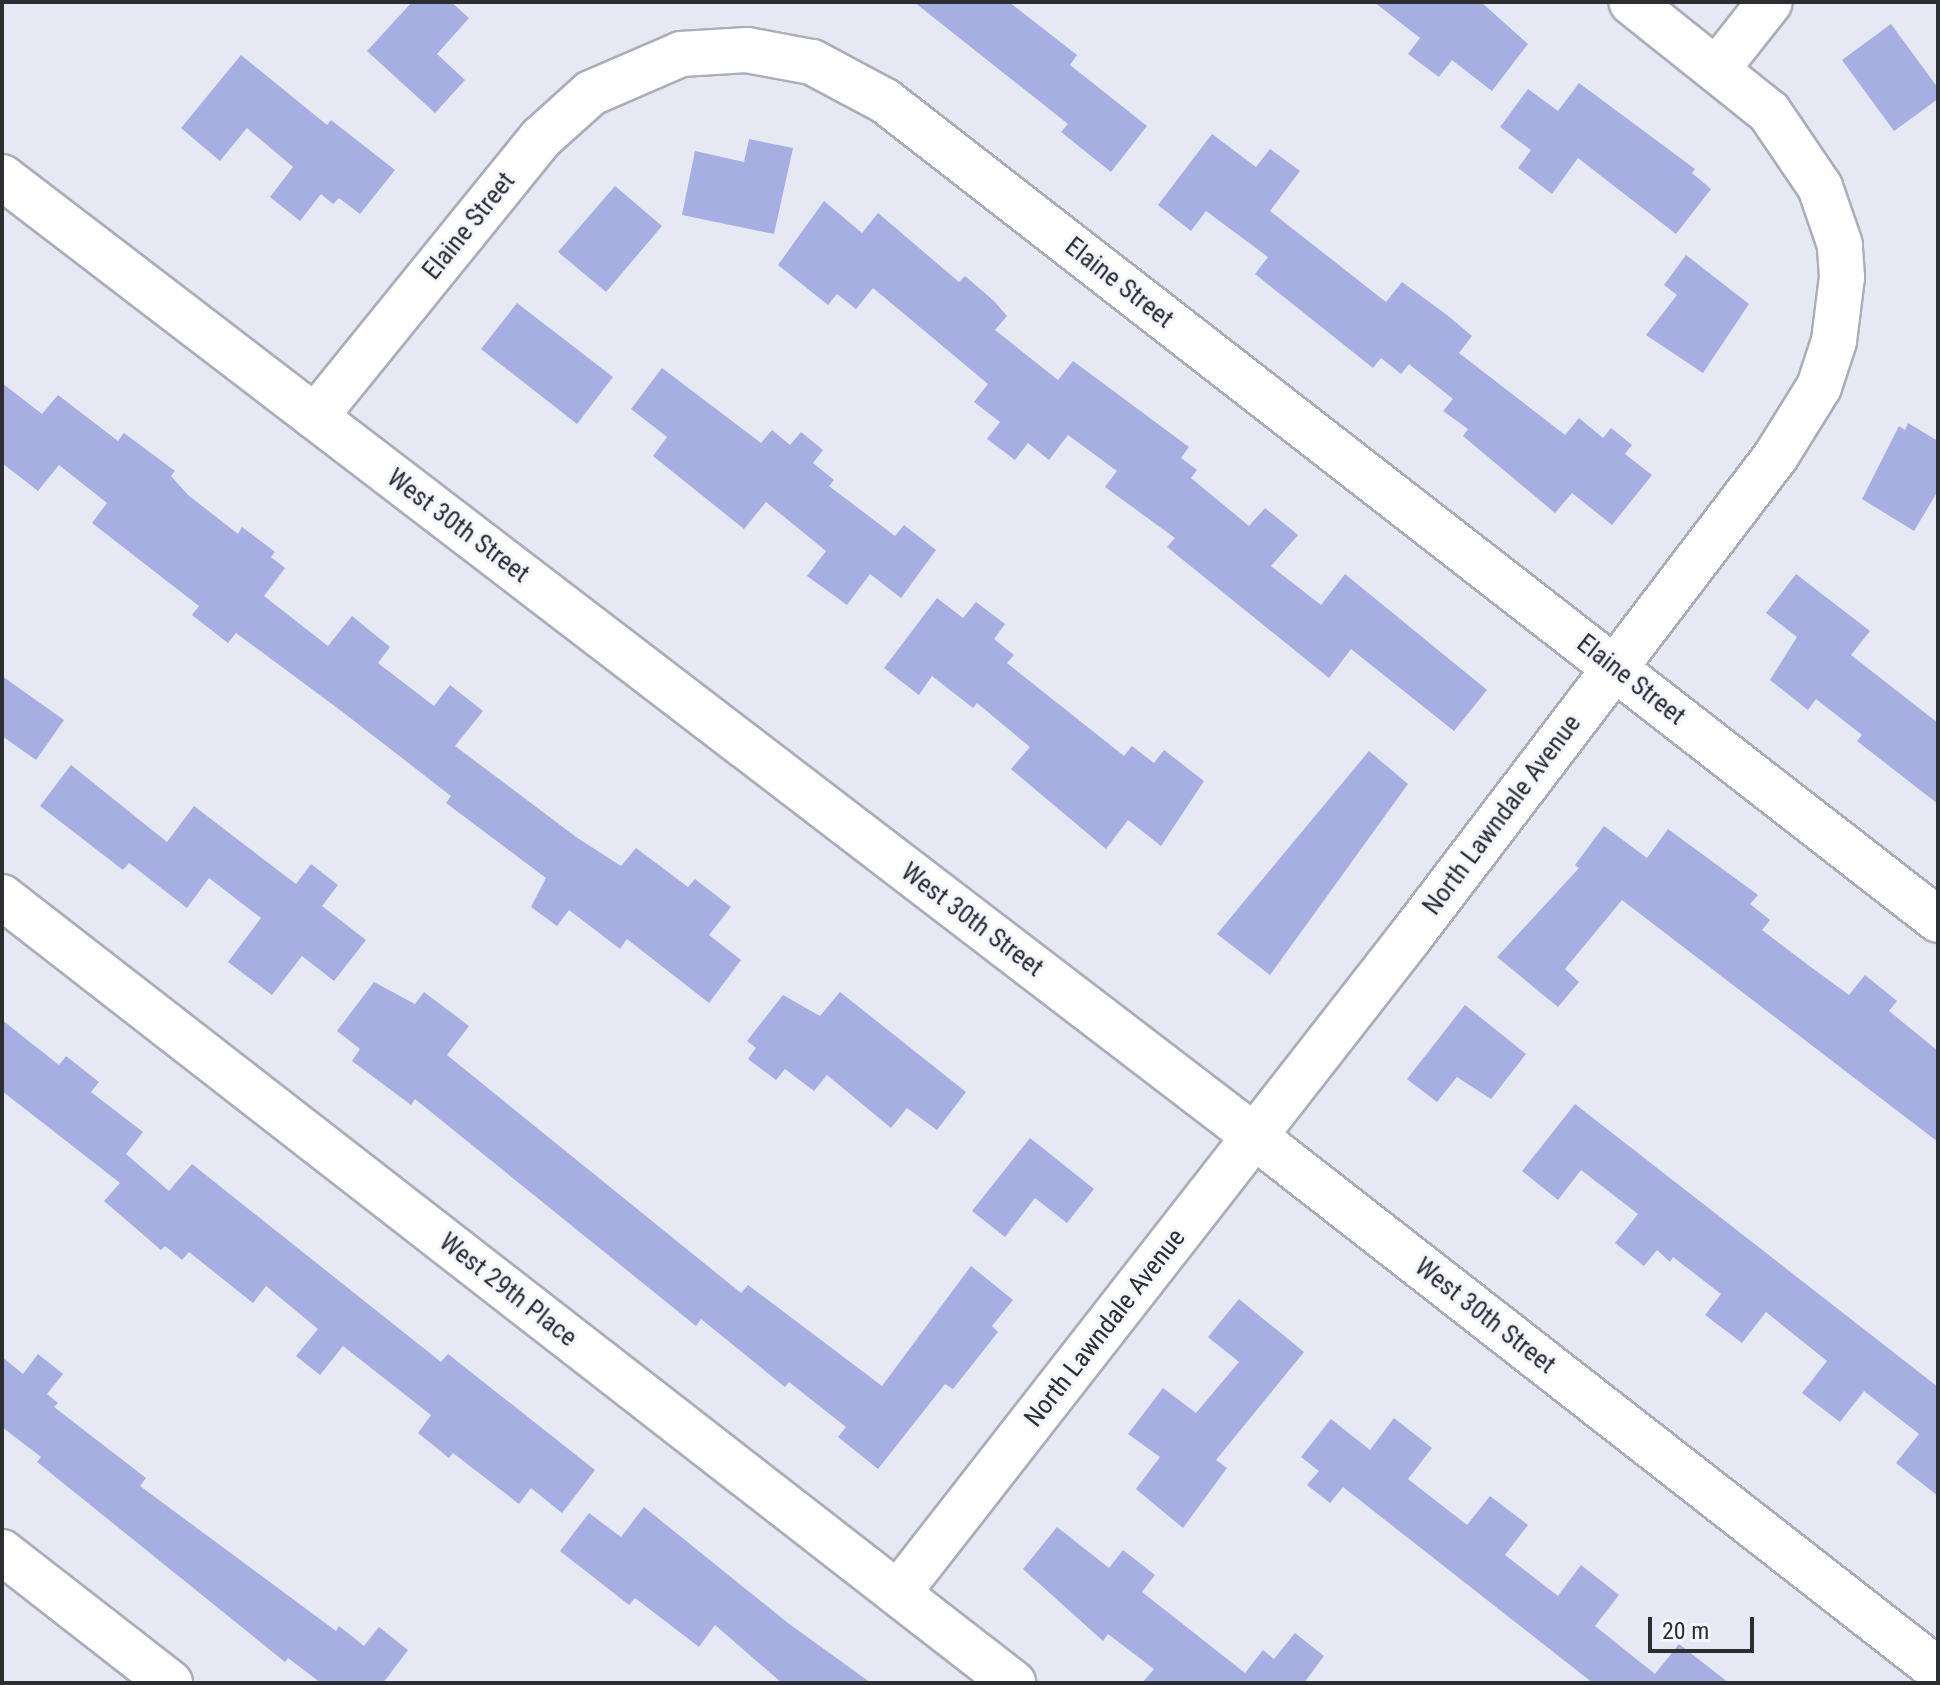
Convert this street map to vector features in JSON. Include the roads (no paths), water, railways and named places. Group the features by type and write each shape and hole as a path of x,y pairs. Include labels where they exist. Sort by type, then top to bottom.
{"street":[{"name":"North Lawndale Avenue","path":"898,1593 1254,1136 1795,430 1825,372 1837,325 1842,259 1820,187 1780,125 1717,69 1631,2"},
{"path":"1717,69 1770,2"},
{"name":"Elaine Street","path":"315,417 531,150 577,103 665,58 714,50 763,52 820,65 885,101 1938,920"},
{"name":"West 30th Street","path":"2,177 1254,1136 1938,1670"},
{"name":"West 29th Place","path":"2,897 1013,1683"},
{"path":"2,1552 170,1683"}]}
